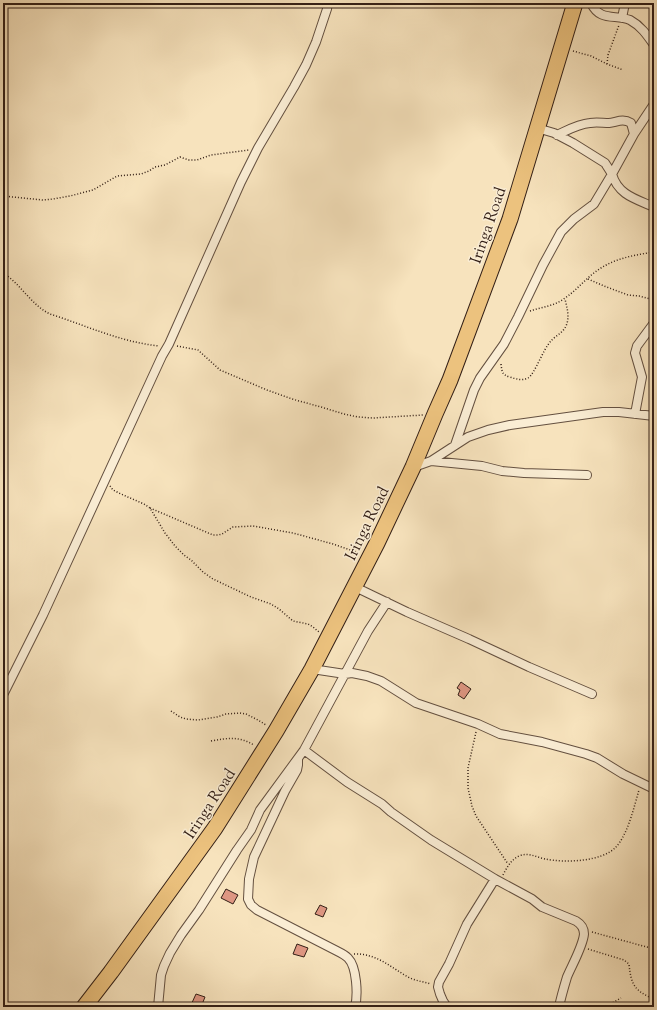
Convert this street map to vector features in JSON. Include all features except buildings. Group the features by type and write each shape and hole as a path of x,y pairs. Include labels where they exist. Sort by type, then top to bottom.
{"highway":[{"name":"Iringa Road","path":"84,1007 216,828 264,751 312,669 370,557 413,467 450,380 510,219 575,3"}],"street":[{"path":"3,696 43,615 162,356 169,344 241,182 258,148 306,65 316,42 328,3"},
{"path":"591,3 596,10 602,14 630,21 644,30 654,45"},
{"path":"622,18 625,3"},
{"path":"455,445 474,390 480,378 498,354 561,232 574,219 594,204 634,134 654,104"},
{"path":"557,135 582,124 608,123 622,120 631,123 634,134"},
{"path":"537,128 557,135 573,143 605,163 616,184 621,190 628,195 654,207"},
{"path":"635,414 642,377 635,349 654,323"},
{"path":"413,467 431,461 468,437 488,430 510,425 603,412 654,416"},
{"path":"431,461 482,466 502,471 524,473 587,475"},
{"path":"355,587 407,612 592,694"},
{"path":"158,1007 161,975 170,953 251,830 260,810 304,750 344,674 386,602"},
{"path":"312,669 367,676 381,681 416,703 478,724 500,734 542,742 597,758 623,774 654,789"},
{"path":"304,750 431,840 542,907 580,923 584,935 581,946 567,978 559,1007"},
{"path":"298,758 297,770 285,791 254,857 249,878 248,899 257,910 348,958 353,966 355,974 357,1000 355,1007"},
{"path":"447,1007 442,1001 438,987 439,982 467,924 497,881"}],"path":[{"path":"607,64 608,55 622,18"},
{"path":"561,50 574,51 596,58 623,70"},
{"path":"3,196 43,200 70,196 93,190 117,176 141,174 154,167 165,165 180,157 189,160 197,160 211,155 258,148"},
{"path":"518,317 526,312 551,306 565,299 598,269 618,259 654,252"},
{"path":"3,273 24,291 43,311 119,338 146,344 160,346 169,344 198,350 220,370 292,399 358,417 373,418 435,414"},
{"path":"588,278 628,295 654,300"},
{"path":"498,354 503,375 517,380 529,377 550,341 563,331 565,327 568,316 565,299"},
{"path":"105,480 113,490 212,535 222,534 232,527 254,526 293,533 333,544 370,557"},
{"path":"150,508 165,533 175,546 203,572 238,592 271,604 295,622 308,624 318,632 326,643"},
{"path":"171,711 186,719 198,720 226,714 246,714 276,731"},
{"path":"478,724 468,768 468,788 476,816 508,864"},
{"path":"211,741 235,738 244,739 264,751"},
{"path":"497,881 508,864 518,856 527,854 544,859 563,861 581,860 605,855 616,848 623,837 632,814 641,782"},
{"path":"583,929 654,949"},
{"path":"581,946 627,962 629,964 631,977 635,986 645,995 654,999"},
{"path":"342,954 367,955 393,967 410,978 435,984 438,987"},
{"path":"605,1007 621,998"}]}
